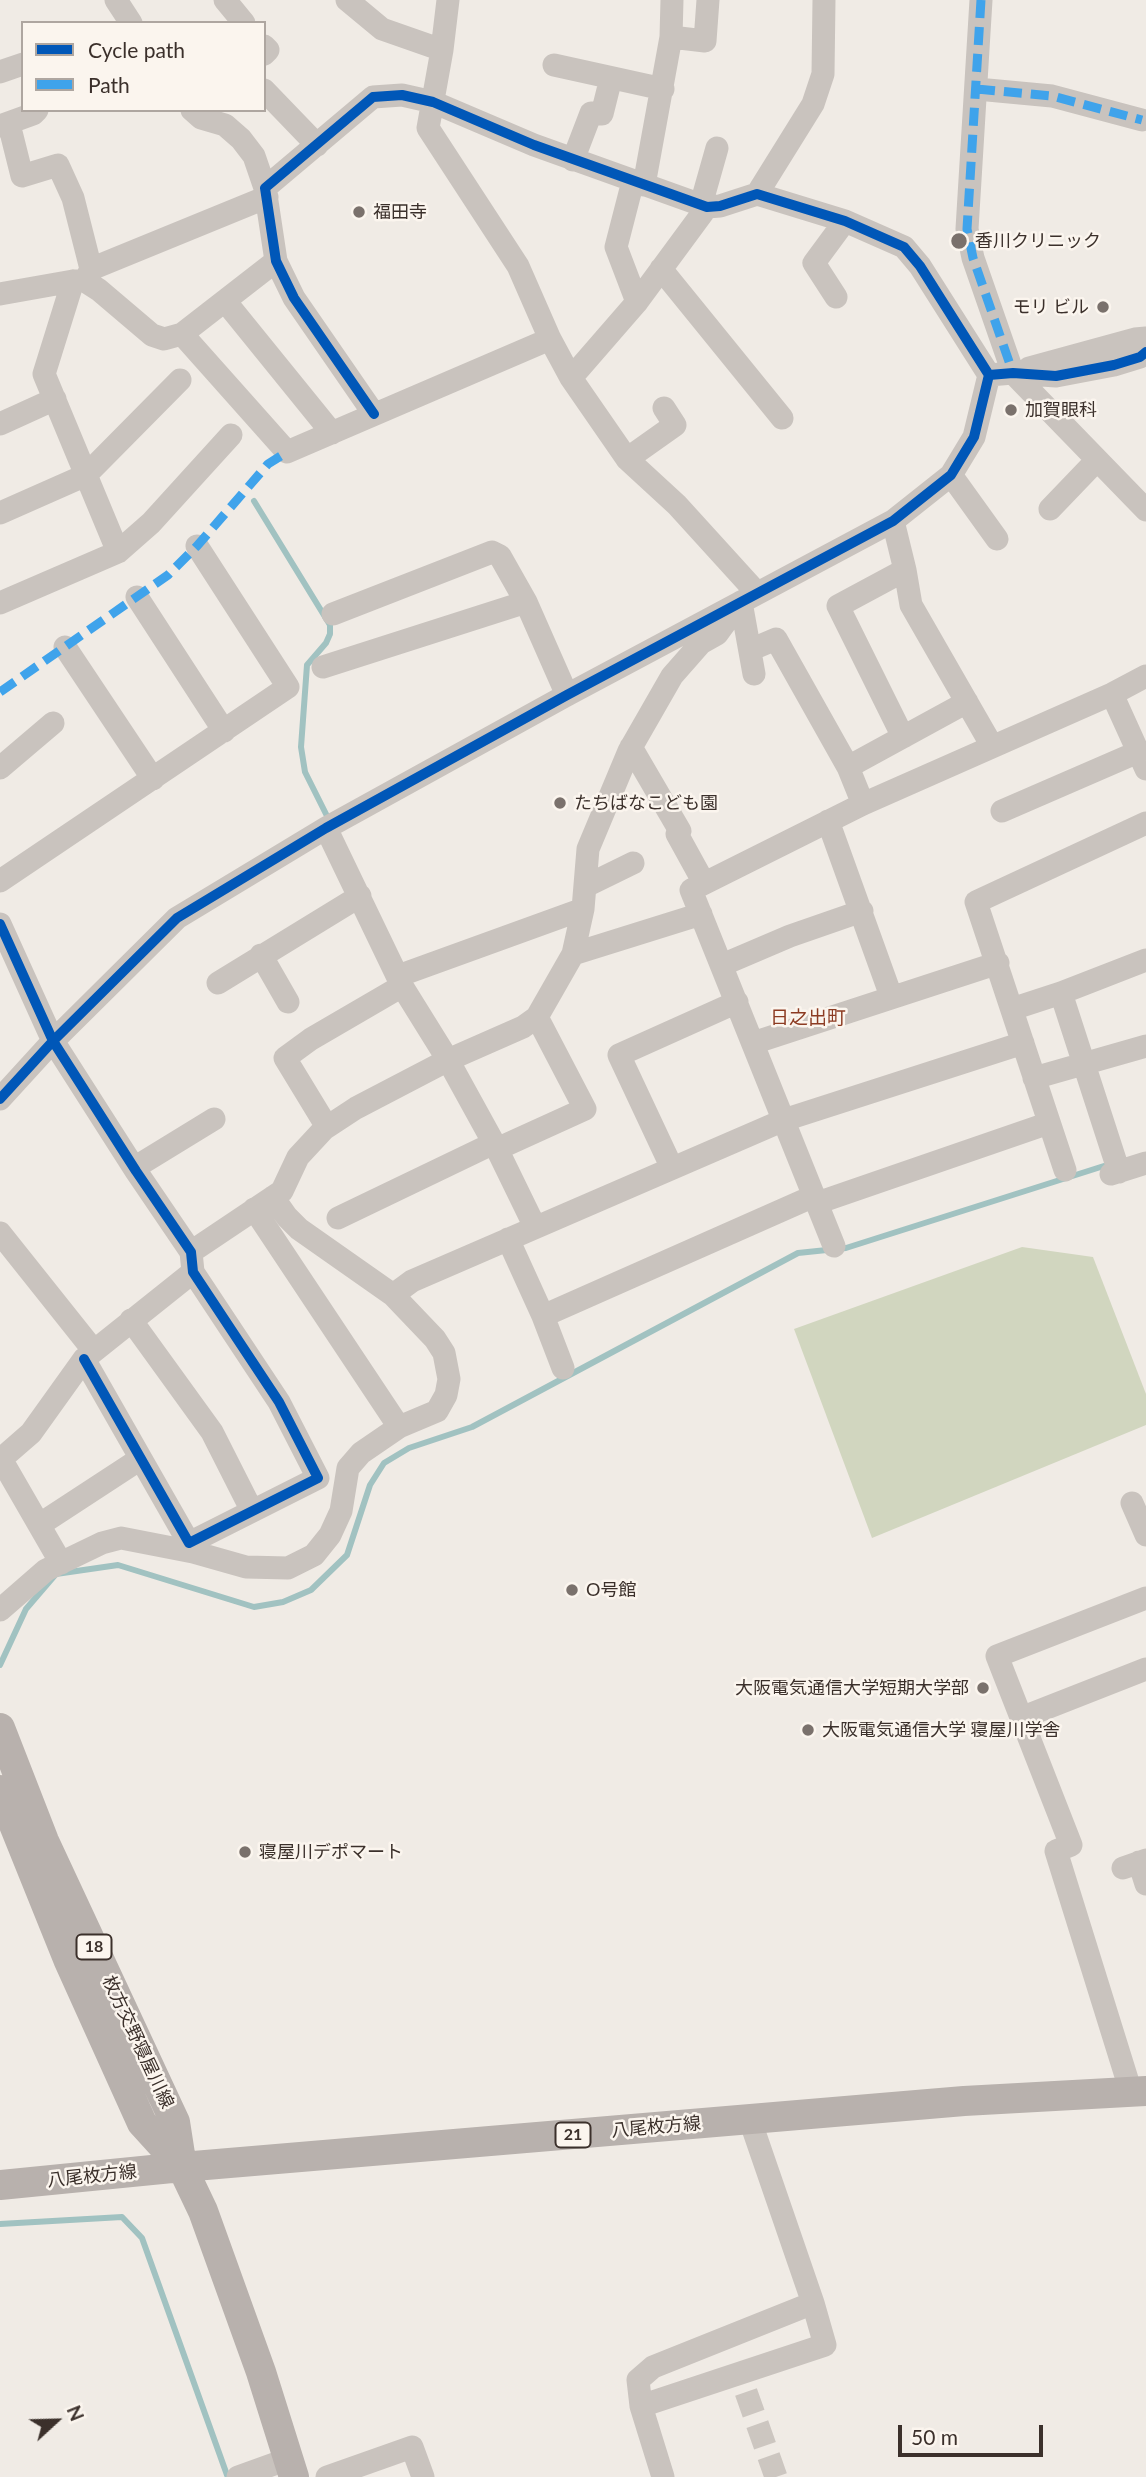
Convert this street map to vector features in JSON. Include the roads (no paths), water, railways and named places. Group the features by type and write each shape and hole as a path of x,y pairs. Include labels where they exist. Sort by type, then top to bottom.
{"main road":[{"name":"枚方交野寝屋川線","path":"0,1728 44,1841 175,2122 182,2167 212,2235 261,2372 291,2468"},
{"name":"枚方交野寝屋川線","path":"0,1790 68,1959 142,2123 182,2167"},
{"name":"八尾枚方線","path":"0,2185 182,2167 964,2101 1139,2091"}],"street":[{"path":"116,0 130,21"},
{"path":"225,0 242,21"},
{"path":"348,0 382,29 442,50"},
{"path":"448,0 428,128 518,266 550,340 571,378 627,459 677,505 749,598 750,650 754,674"},
{"path":"637,302 616,247 638,183 663,89 671,37 672,0"},
{"path":"671,37 705,41 708,0"},
{"path":"757,194 813,104 823,74 824,0"},
{"path":"981,0 967,229 973,258 1013,373 1146,510"},
{"path":"0,72 21,65"},
{"path":"554,65 663,89"},
{"path":"573,160 591,113 602,114 611,78"},
{"path":"976,89 1052,96 1142,121"},
{"path":"266,92 317,145"},
{"path":"0,294 83,277 266,193 373,97 402,95 433,102 573,160 707,206 720,206 757,194 845,221 904,247 920,265 989,375 974,437 951,475 893,521 567,695 326,828 177,918 52,1041 0,1099"},
{"path":"33,112 5,125 22,176 58,165 73,198 83,277 44,374 118,552"},
{"path":"194,112 201,118 225,125 241,139 254,156 266,193 276,261 294,298 374,414"},
{"path":"707,206 704,194 717,148"},
{"path":"571,378 637,302 707,206"},
{"path":"836,297 814,263 845,221"},
{"path":"83,277 152,335 164,339 182,334 276,261"},
{"path":"661,268 782,418"},
{"path":"225,301 332,433"},
{"path":"182,334 287,452 550,340"},
{"path":"1013,373 1146,338"},
{"path":"989,375 1013,373 1056,376 1114,365 1140,357 1146,352"},
{"path":"0,513 86,475 180,380"},
{"path":"0,424 55,399"},
{"path":"627,459 675,425 664,408"},
{"path":"0,603 118,552 151,523 231,435"},
{"path":"1050,509 1097,460"},
{"path":"951,475 997,539"},
{"path":"893,521 911,605 992,746"},
{"path":"0,881 288,687 197,546"},
{"path":"333,614 492,552 500,556 526,602 567,695"},
{"path":"903,737 838,606 905,570"},
{"path":"137,597 224,731"},
{"path":"61,1563 1,1458 32,1433 89,1355 131,1320 192,1262 282,1191 298,1157 327,1127 356,1108 449,1060 523,1027 537,1017 573,954 583,909 588,849 631,747 672,676 701,643 717,634 749,598"},
{"path":"323,667 526,602"},
{"path":"750,650 776,639 848,767 863,804"},
{"path":"65,647 153,779"},
{"path":"834,1246 691,890 863,804 1112,694 1146,676"},
{"path":"1002,811 1142,761 1112,694"},
{"path":"848,767 967,702"},
{"path":"0,768 53,723"},
{"path":"631,747 680,831 677,834 704,883"},
{"path":"828,821 891,996"},
{"path":"1065,1170 976,902 1146,823"},
{"path":"326,828 400,981 449,1060 535,1227"},
{"path":"586,886 633,863"},
{"path":"218,983 360,896"},
{"path":"327,1127 285,1058 400,981 583,909"},
{"path":"722,965 790,936 862,911"},
{"path":"573,954 701,914"},
{"path":"0,924 52,1041 279,1402 317,1478 252,1511 191,1548"},
{"path":"261,956 288,1002"},
{"path":"1012,1009 1146,960"},
{"path":"753,1043 998,963"},
{"path":"1061,993 1115,1173 1146,1163"},
{"path":"672,1168 620,1055 737,1002"},
{"path":"338,1218 495,1146 585,1109 537,1017"},
{"path":"393,1295 412,1281 508,1238 784,1120 1023,1043"},
{"path":"1034,1078 1146,1046"},
{"path":"134,1168 214,1119"},
{"path":"543,1316 816,1200 1049,1123"},
{"path":"0,1610 46,1570 102,1543 121,1538 191,1548 246,1567 288,1568 314,1555 330,1535 341,1511 348,1468 361,1453 399,1427 438,1411 446,1395 449,1379 444,1353 435,1339 393,1295 264,1203"},
{"path":"264,1203 399,1427"},
{"path":"0,1233 89,1355 141,1459 191,1548"},
{"path":"508,1238 563,1368"},
{"path":"131,1320 212,1432 252,1511"},
{"path":"39,1525 141,1459"},
{"path":"1132,1503 1146,1535"},
{"path":"1139,2091 1056,1851 1071,1845 997,1656 1146,1598"},
{"path":"1021,1718 1146,1669"},
{"path":"641,2406 743,2383 825,2345 750,2120"},
{"path":"663,2477 641,2406 638,2380 653,2367 813,2304"},
{"path":"327,2477 412,2446 423,2477"},
{"path":"238,2477 291,2468"}],"waterway":[{"path":"254,501 330,625 326,643 307,665 301,747 305,772 327,816"},
{"path":"0,1665 26,1609 56,1574 118,1565 254,1607 283,1602 311,1590 347,1555 370,1485 384,1463 409,1448 472,1427 798,1253 846,1248 1107,1165"},
{"path":"0,2224 122,2217 142,2238 227,2475"}],"tunnel":[{"path":"746,2392 776,2477"}],"place":[{"name":"福田寺","path":"359,212"},
{"name":"香川クリニック","path":"959,241"},
{"name":"モリ ビル","path":"1103,307"},
{"name":"加賀眼科","path":"1011,410"},
{"name":"たちばなこども園","path":"560,803"},
{"name":"O号館","path":"572,1590"},
{"name":"大阪電気通信大学短期大学部","path":"983,1688"},
{"name":"大阪電気通信大学 寝屋川学舎","path":"808,1730"},
{"name":"寝屋川デポマート","path":"245,1852"}],"district":[{"name":"日之出町","path":"808,1018"}]}
